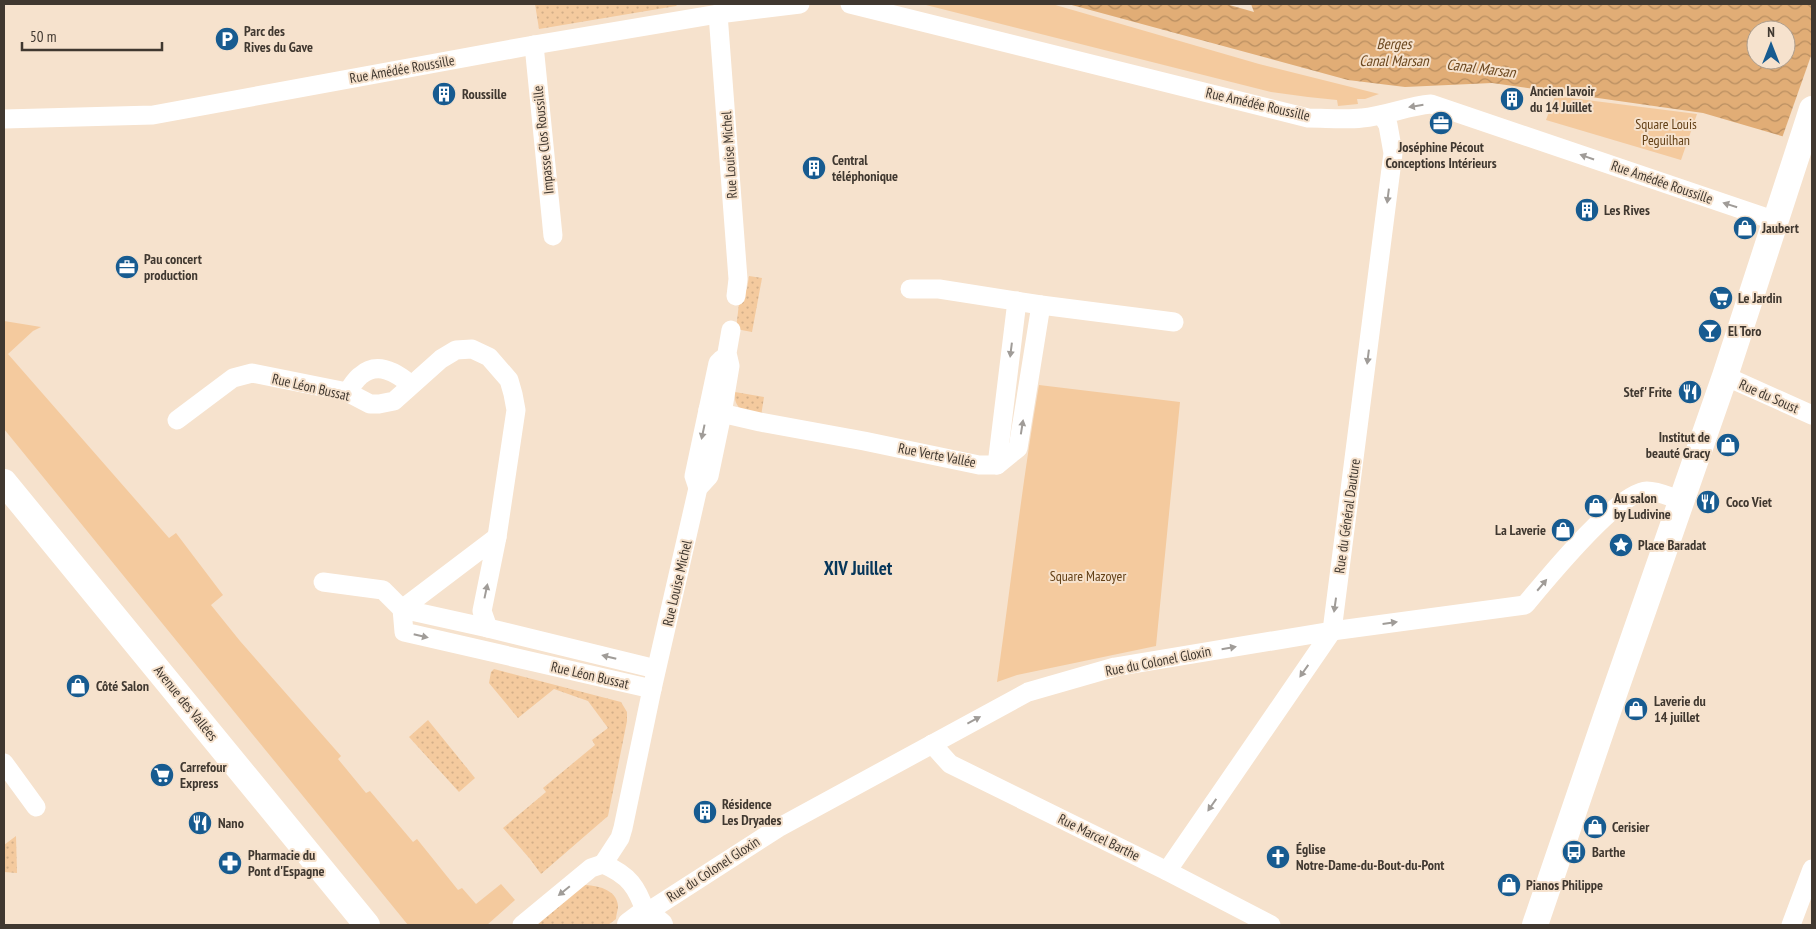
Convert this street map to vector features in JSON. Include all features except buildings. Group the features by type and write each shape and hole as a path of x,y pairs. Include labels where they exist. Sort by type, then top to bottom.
{"main road":[{"path":"1535,925 1680,500 1726,376 1812,109"},
{"name":"Avenue des Vallées","path":"4,482 367,925"}],"street":[{"name":"Rue Amédée Roussille","path":"4,119 153,115 534,45 718,14 800,4"},
{"name":"Rue Amédée Roussille","path":"850,4 1308,118 1362,118 1382,115 1416,105 1430,104 1776,221"},
{"name":"Rue Louise Michel","path":"718,14 738,279 736,296"},
{"name":"Impasse Clos Roussille","path":"534,45 553,236"},
{"name":"Rue du Général Dauture","path":"1166,871 1332,631 1393,152 1388,126 1382,115"},
{"path":"910,289 939,289 1041,305 1174,322"},
{"path":"997,465 1017,301"},
{"path":"997,465 1018,448 1041,305"},
{"name":"Rue Louise Michel","path":"611,868 623,828 656,669 698,488 694,476 715,412 718,363 727,353 731,330"},
{"name":"Rue Léon Bussat","path":"177,420 233,378 252,373 347,392 370,404 379,404 394,401 404,394 411,385 440,359 456,350 472,349 489,357 509,380 514,394 516,410 497,537 482,611 488,628 656,669"},
{"path":"347,392 359,376 369,370 384,369 397,373 411,385"},
{"name":"Rue du Soust","path":"1726,376 1812,415"},
{"name":"Rue Verte Vallée","path":"715,412 979,464 997,465"},
{"name":"Rue du Colonel Gloxin","path":"611,868 639,892 645,921 778,828 1028,692 1115,667 1332,631 1525,604 1578,543 1624,502 1636,494 1648,491 1680,500"},
{"path":"402,608 497,537"},
{"path":"323,582 383,590 402,608 488,628"},
{"name":"Rue Léon Bussat","path":"402,608 404,632 652,690"},
{"name":"Rue Marcel Barthe","path":"932,744 950,764 1271,925"},
{"path":"4,763 36,807"},
{"path":"522,925 591,868 611,868"},
{"path":"1792,925 1812,869"}],"green space":[{"path":"535,4 678,4 676,6 539,29"},
{"path":"922,4 1052,4 1259,64 1379,94 1365,99 1357,99 1358,104 1338,106 1337,100 1271,92"},
{"name":"Square Louis Peguilhan","path":"1555,96 1697,114 1681,160 1546,120"},
{"path":"749,276 762,278 752,332 736,329 740,295 747,289"},
{"path":"4,321 41,327 33,331 8,354 169,538 176,533 223,595 211,605 240,641 341,756 338,759 366,793 370,791 413,842 417,839 458,890 462,888 476,904 501,884 515,900 487,925 408,925 4,429"},
{"name":"Square Mazoyer","path":"1039,385 1180,402 1156,646 1017,675 997,682 1022,496"},
{"path":"735,392 764,397 761,416 738,406"},
{"path":"494,669 621,702 627,712 627,721 608,816 541,874 503,828 546,792 543,788 595,745 592,740 608,728 588,701 554,689 518,718 489,683 491,672"},
{"path":"428,720 475,778 459,792 409,737"},
{"path":"16,836 17,873 4,872 4,845"},
{"path":"583,885 600,887 614,896 618,906 616,919 608,925 535,925"}],"water":[{"path":"1068,4 1226,4 1254,12 1251,4 1812,4 1812,145 1703,113 1492,83 1405,87 1348,80"}],"pier":[{"path":"1812,53 1812,148 1782,138"}],"place":[{"name":"Parc des Rives du Gave","path":"227,39"},
{"name":"Roussille","path":"444,94"},
{"name":"Ancien lavoir du 14 Juillet","path":"1512,99"},
{"name":"Joséphine Pécout Conceptions Intérieurs","path":"1441,123"},
{"name":"Central téléphonique","path":"814,168"},
{"name":"Les Rives","path":"1587,210"},
{"name":"Jaubert","path":"1745,228"},
{"name":"Pau concert production","path":"127,267"},
{"name":"Le Jardin","path":"1721,298"},
{"name":"El Toro","path":"1710,331"},
{"name":"Stef' Frite","path":"1690,392"},
{"name":"Institut de beauté Gracy","path":"1728,445"},
{"name":"Coco Viet","path":"1708,502"},
{"name":"Au salon by Ludivine","path":"1596,506"},
{"name":"La Laverie","path":"1563,530"},
{"name":"Place Baradat","path":"1621,545"},
{"name":"Côté Salon","path":"78,686"},
{"name":"Laverie du 14 juillet","path":"1636,709"},
{"name":"Carrefour Express","path":"162,775"},
{"name":"Résidence Les Dryades","path":"705,812"},
{"name":"Nano","path":"200,823"},
{"name":"Cerisier","path":"1595,827"},
{"name":"Barthe","path":"1574,852"},
{"name":"Église Notre-Dame-du-Bout-du-Pont","path":"1278,857"},
{"name":"Pharmacie du Pont d'Espagne","path":"230,863"},
{"name":"Pianos Philippe","path":"1509,885"}],"district":[{"name":"XIV Juillet","path":"858,568"}],"water label":[{"name":"Berges Canal Marsan","path":"1394,52"},
{"name":"Canal Marsan","path":"1481,68"}]}
